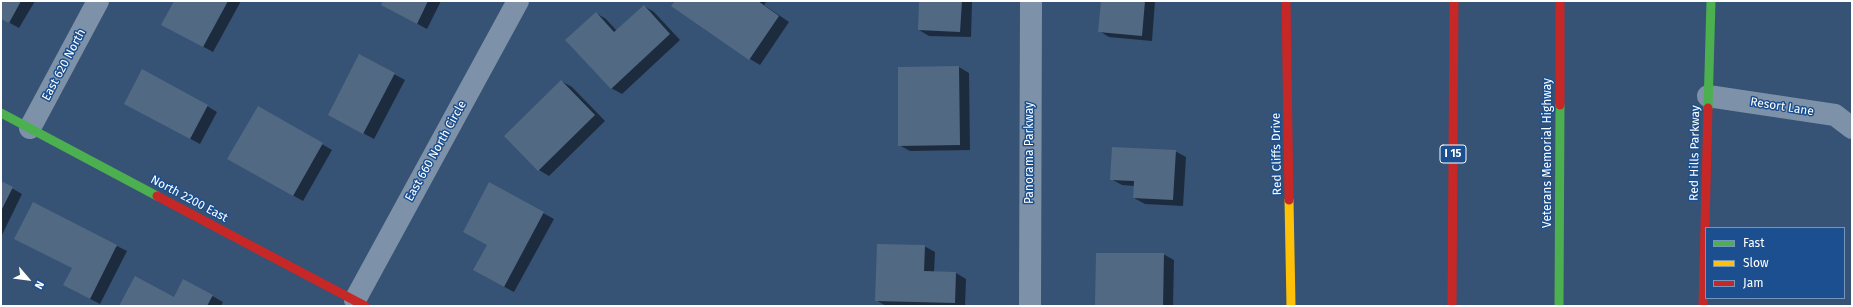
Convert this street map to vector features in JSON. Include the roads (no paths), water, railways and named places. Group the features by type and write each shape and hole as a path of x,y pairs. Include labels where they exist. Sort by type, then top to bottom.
{"main road":[{"name":"Red Cliffs Drive","path":"1286,1 1291,306"},
{"name":"I 15","path":"1452,306 1454,1"},
{"name":"Veterans Memorial Highway","path":"1559,306 1560,1"},
{"name":"Red Hills Parkway","path":"1703,306 1710,1"},
{"name":"North 2200 East","path":"1,113 360,303"}],"street":[{"name":"East 620 North","path":"30,128 98,1"},
{"name":"East 660 North Circle","path":"360,303 518,1"},
{"name":"Panorama Parkway","path":"1030,306 1031,1"},
{"name":"Resort Lane","path":"1708,96 1835,115 1852,128"}]}
